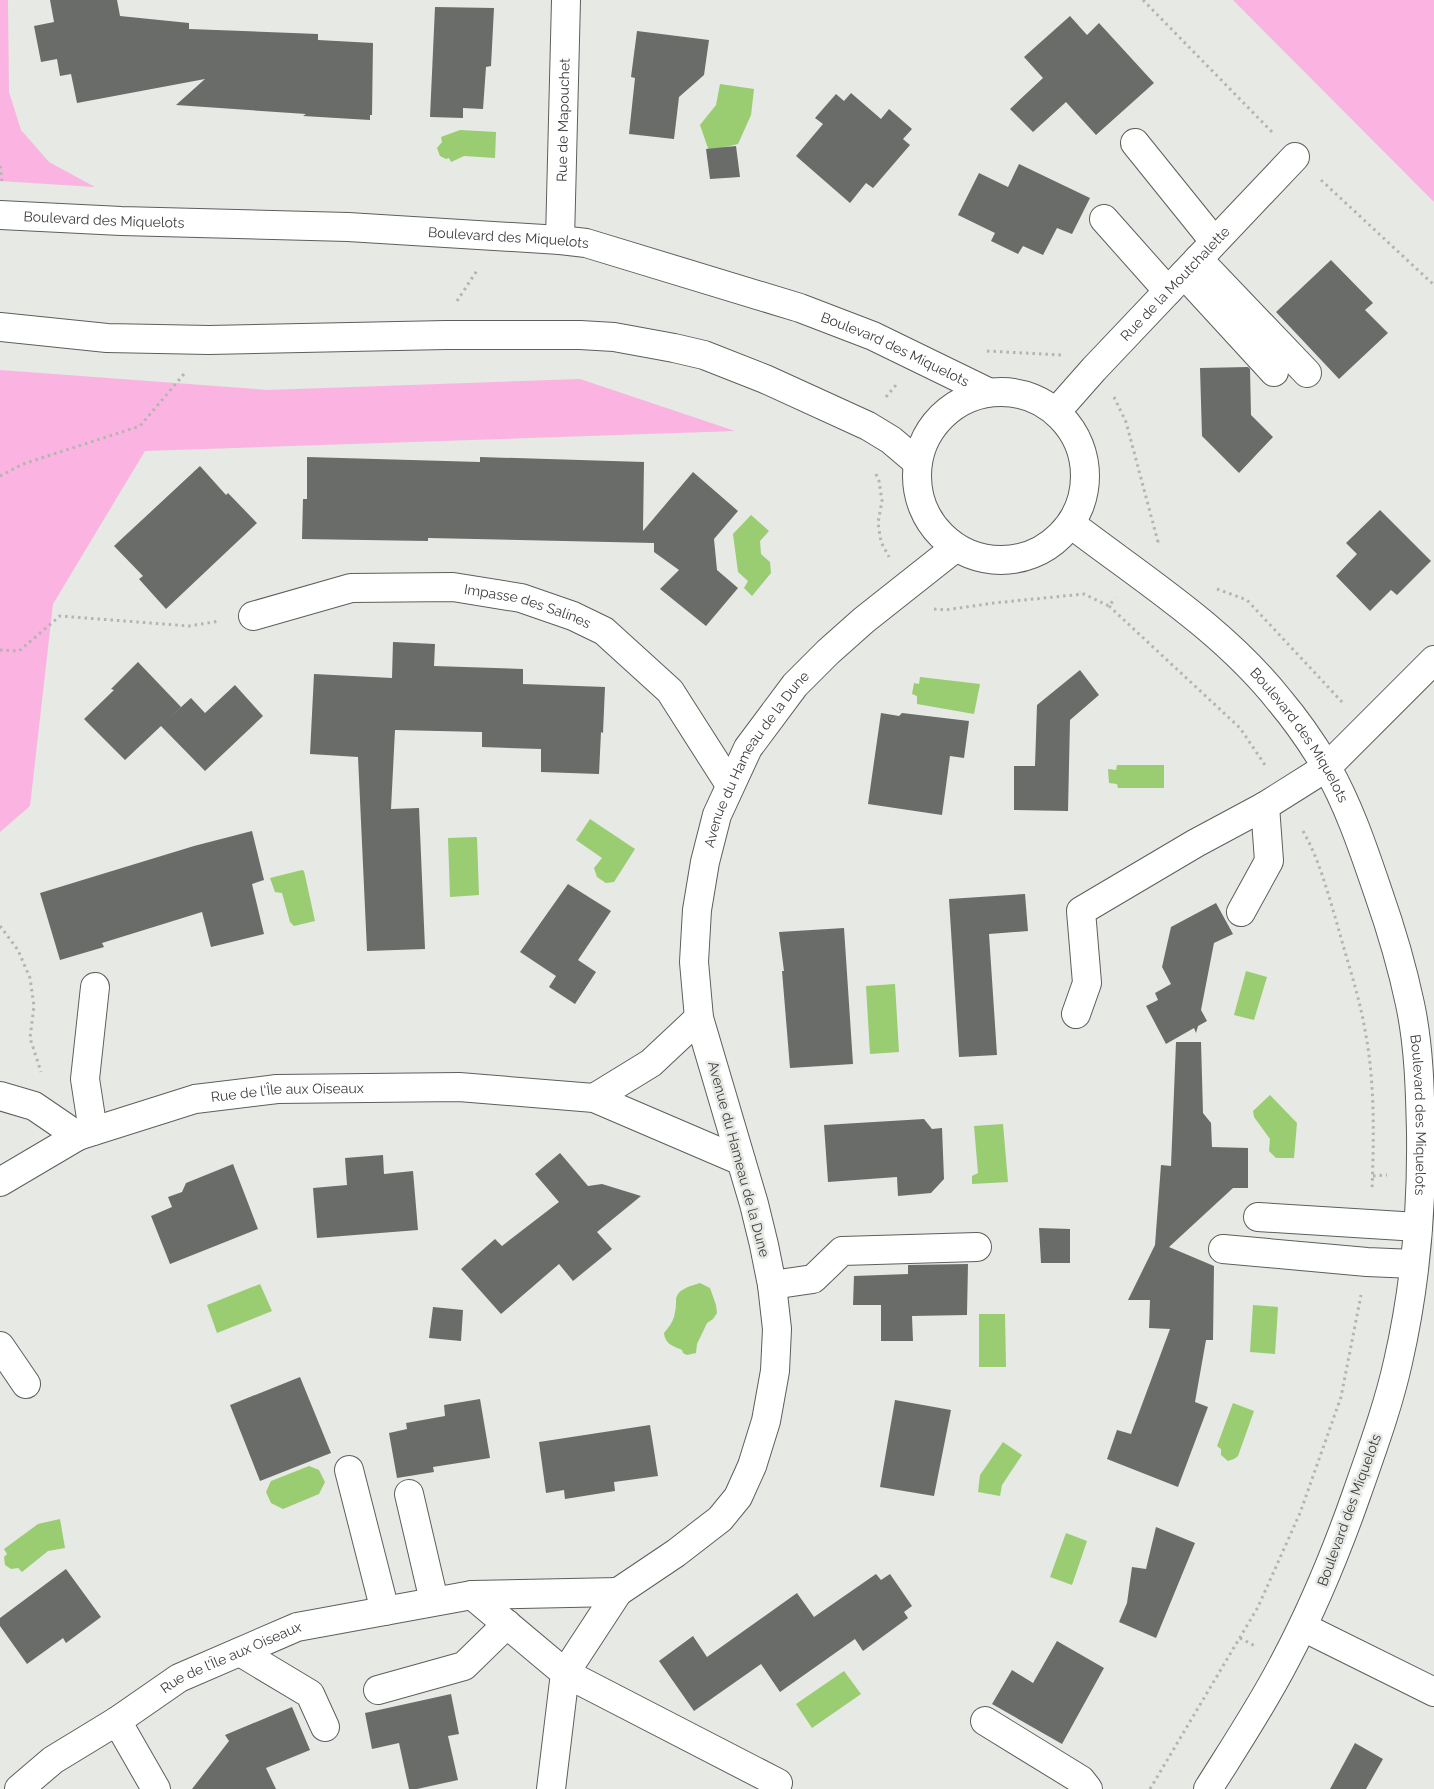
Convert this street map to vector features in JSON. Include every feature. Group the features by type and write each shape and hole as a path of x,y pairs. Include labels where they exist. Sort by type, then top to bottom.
{"street":[{"name":"Rue de Mapouchet","path":"560,240 566,0"},
{"path":"1135,143 1191,266 1274,372"},
{"name":"Rue de la Moutchalette","path":"1056,412 1094,369 1295,157"},
{"name":"Boulevard des Miquelots","path":"0,215 121,221 348,227 586,243 800,308 873,336 988,392"},
{"path":"1104,219 1191,266 1307,373"},
{"path":"0,327 107,338 209,340 446,335 580,335 614,337 704,355 765,379 868,426 891,440 917,462"},
{"path":"988,392 1012,392 1036,398 1056,412 1072,431 1082,453 1085,478 1082,502 1071,524 1053,543 1030,556 1004,561 978,558 954,548 936,531 923,511 917,487 917,462 926,437 941,416 963,400 988,392"},
{"name":"Boulevard des Miquelots","path":"1071,524 1199,620 1231,647 1279,699 1300,726 1327,767 1360,840 1393,939 1410,1006 1427,1092 1418,1227 1408,1313 1383,1420 1341,1540 1303,1627 1250,1724 1208,1789"},
{"name":"Avenue du Hameau de la Dune","path":"552,1789 566,1673 618,1592 676,1553 720,1519 738,1498 752,1466 766,1421 775,1371 777,1329 772,1286 754,1204 699,1018 694,962 697,910 705,862 717,815 748,748 795,685 864,620 954,548"},
{"name":"Impasse des Salines","path":"253,616 351,588 453,587 521,598 572,616 604,631 670,691 730,785"},
{"path":"1076,1014 1087,983 1082,911 1196,843 1265,806 1327,767 1434,660"},
{"path":"1241,912 1269,862 1265,806"},
{"path":"0,1096 34,1106 52,1119 85,1133 85,1079 95,987"},
{"path":"594,1098 651,1063 699,1018"},
{"name":"Rue de l'Île aux Oiseaux","path":"0,1182 85,1133 195,1099 277,1089 459,1087 594,1098 741,1161"},
{"path":"1258,1217 1418,1227"},
{"path":"772,1286 813,1279 842,1251 977,1247"},
{"path":"1223,1250 1414,1264"},
{"path":"0,1346 26,1384"},
{"path":"349,1470 385,1611"},
{"path":"409,1494 434,1601"},
{"name":"Rue de l'Île aux Oiseaux","path":"20,1789 53,1760 117,1721 179,1678 297,1626 472,1595 618,1592"},
{"path":"472,1595 566,1673 778,1783"},
{"path":"378,1690 464,1666 507,1624"},
{"path":"1303,1627 1434,1692"},
{"path":"240,1652 310,1694 325,1726"},
{"path":"117,1721 156,1789"},
{"path":"984,1721 1081,1780 1088,1789"}],"path":[{"path":"446,335 448,320 459,296 483,260 486,235"},
{"path":"0,476 23,464 140,426 187,370 209,340"},
{"path":"868,426 889,392 909,371 916,357"},
{"path":"0,650 19,651 60,616 189,626 253,616"},
{"path":"0,926 18,950 30,978 34,1006 30,1038 41,1072 52,1119"}],"shaded area":[{"path":"0,0 8,0 9,92 21,130 49,162 95,187 0,181"},
{"path":"1233,0 1434,0 1434,202"},
{"path":"720,84 754,89 751,115 738,144 709,151 700,125 716,105"},
{"path":"460,130 496,132 495,158 464,156 451,162 449,158 446,159 440,156 437,148 442,142 441,137"},
{"path":"0,370 268,390 580,379 735,431 145,451 53,604 30,806 0,832"},
{"path":"751,515 769,531 760,541 761,554 770,562 771,573 752,596 744,588 748,581 738,572 733,534"},
{"path":"920,677 980,684 974,714 917,704 917,696 912,694 914,683 919,684"},
{"path":"1117,765 1164,765 1164,788 1118,788 1117,784 1109,783 1108,769 1116,770"},
{"path":"590,819 635,849 614,882 606,883 597,877 594,868 602,858 576,840"},
{"path":"476,837 479,895 450,897 448,838"},
{"path":"304,871 315,921 294,926 290,922 282,893 275,892 270,878"},
{"path":"1246,971 1267,977 1254,1020 1234,1015"},
{"path":"895,984 899,1052 870,1054 866,986"},
{"path":"1270,1095 1297,1123 1294,1158 1276,1158 1269,1151 1270,1139 1254,1117 1253,1111"},
{"path":"1003,1124 1008,1182 972,1184 972,1176 978,1173 974,1126"},
{"path":"700,1283 710,1288 717,1313 707,1323 697,1344 696,1353 687,1355 668,1342 664,1333 674,1318 678,1294"},
{"path":"260,1284 272,1311 217,1333 207,1305"},
{"path":"1253,1305 1278,1307 1275,1354 1250,1352"},
{"path":"979,1314 1005,1314 1006,1367 979,1367"},
{"path":"1233,1403 1254,1411 1238,1456 1228,1461 1221,1455 1221,1449 1217,1446"},
{"path":"1003,1442 1022,1455 1002,1485 1000,1496 978,1492 980,1475"},
{"path":"309,1466 319,1470 325,1482 319,1494 283,1509 271,1503 266,1492 271,1481"},
{"path":"60,1519 65,1548 48,1551 22,1572 18,1568 11,1569 5,1565 4,1557 7,1554 4,1549 38,1524"},
{"path":"1066,1533 1087,1541 1072,1585 1050,1577"},
{"path":"844,1671 861,1694 812,1728 796,1704"}],"building":[{"path":"50,0 117,0 120,16 189,23 189,29 318,34 318,40 373,43 372,115 370,115 370,120 176,105 205,79 77,103 71,74 60,76 57,59 41,62 34,26 54,22"},
{"path":"435,7 494,8 491,66 486,67 483,109 463,108 463,118 430,117"},
{"path":"1070,16 1087,35 1099,23 1154,83 1096,135 1066,102 1033,132 1010,109 1043,78 1024,57"},
{"path":"637,31 709,40 704,75 679,97 674,139 629,134 635,78 631,77"},
{"path":"851,93 881,119 889,109 912,129 903,139 910,145 873,188 866,183 850,203 796,156 823,124 815,118 836,94 844,101"},
{"path":"736,146 740,177 710,179 706,149"},
{"path":"1019,164 1090,198 1072,234 1057,228 1043,255 1023,246 1018,254 991,241 995,233 958,215 979,173 1008,187"},
{"path":"1331,260 1373,303 1365,310 1388,333 1339,379 1276,312"},
{"path":"1248,367 1250,369 1251,415 1273,437 1239,473 1202,436 1200,368"},
{"path":"307,457 480,462 480,457 644,462 643,531 693,472 738,511 714,539 717,570 738,588 706,626 660,589 679,570 654,552 654,543 428,538 428,541 302,539 303,499 307,499"},
{"path":"200,466 226,495 228,493 257,523 166,609 139,579 143,576 114,546"},
{"path":"1380,510 1431,561 1397,595 1391,590 1370,611 1336,576 1357,554 1346,543"},
{"path":"393,642 435,644 434,666 523,669 523,684 605,687 603,733 601,732 599,774 541,772 541,749 482,747 482,732 395,730 391,809 419,808 425,949 367,951 358,757 310,754 314,674 392,678"},
{"path":"138,662 181,707 167,720 191,698 205,713 235,685 263,716 205,771 161,726 125,760 84,719 114,690 111,689"},
{"path":"1080,670 1099,695 1070,720 1068,811 1014,810 1014,766 1035,766 1037,705"},
{"path":"881,713 899,716 902,713 969,721 964,758 950,756 942,815 868,804"},
{"path":"252,831 264,880 252,884 264,934 211,947 202,912 102,943 104,947 60,960 40,893 194,846"},
{"path":"568,884 611,911 578,960 596,972 575,1004 549,987 556,976 520,952"},
{"path":"1025,894 1028,931 989,934 997,1055 959,1057 949,899"},
{"path":"1216,903 1233,934 1214,943 1201,1010 1207,1021 1198,1026 1196,1033 1194,1028 1166,1044 1146,1006 1158,1000 1155,993 1171,984 1162,967 1171,927"},
{"path":"844,928 853,1064 790,1068 782,971 784,971 779,932"},
{"path":"1176,1042 1201,1042 1203,1113 1211,1123 1212,1147 1248,1148 1248,1188 1233,1188 1169,1247 1214,1266 1213,1340 1206,1340 1195,1402 1208,1407 1178,1487 1107,1459 1117,1430 1131,1434 1170,1329 1149,1328 1150,1300 1128,1300 1155,1245 1161,1165 1171,1166"},
{"path":"924,1119 932,1129 942,1128 944,1179 931,1193 898,1196 897,1177 828,1182 824,1125"},
{"path":"560,1153 588,1186 602,1184 641,1196 597,1232 612,1249 573,1281 559,1264 501,1314 461,1269 495,1239 502,1246 559,1202 535,1174"},
{"path":"383,1155 384,1174 413,1171 418,1230 317,1238 313,1188 347,1185 345,1158"},
{"path":"233,1164 258,1229 170,1264 151,1216 172,1207 168,1197 182,1192 186,1183"},
{"path":"1039,1228 1070,1229 1070,1263 1041,1263"},
{"path":"968,1264 967,1315 912,1316 913,1341 881,1341 881,1305 853,1305 854,1276 908,1274 908,1265"},
{"path":"433,1307 463,1310 461,1341 429,1338"},
{"path":"300,1377 331,1453 260,1481 230,1405"},
{"path":"480,1399 490,1458 433,1467 434,1472 397,1478 389,1433 407,1429 406,1423 445,1416 444,1405"},
{"path":"895,1400 951,1410 934,1496 880,1487"},
{"path":"650,1425 658,1476 614,1482 615,1491 565,1499 564,1490 546,1493 539,1442"},
{"path":"1156,1527 1195,1543 1156,1638 1119,1622 1127,1603 1132,1567 1146,1569"},
{"path":"66,1569 101,1617 66,1643 63,1638 27,1664 0,1626 0,1618"},
{"path":"876,1574 881,1580 890,1574 912,1606 904,1612 908,1618 863,1651 855,1639 780,1692 761,1664 694,1711 659,1661 693,1636 707,1657 797,1593 814,1617"},
{"path":"1057,1641 1104,1668 1062,1744 992,1704 1012,1670 1033,1683"},
{"path":"451,1694 459,1734 448,1736 458,1780 409,1789 399,1743 372,1749 365,1713"},
{"path":"292,1707 310,1750 266,1768 276,1789 192,1789 229,1741 225,1735"},
{"path":"1355,1743 1383,1759 1366,1789 1330,1789"}]}
